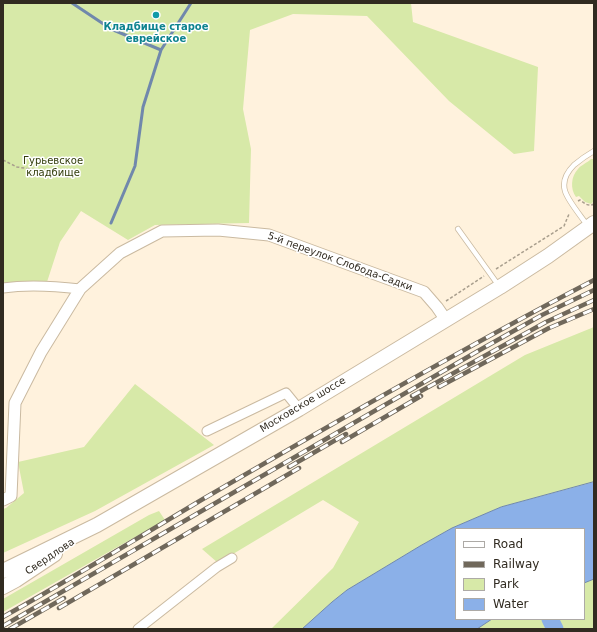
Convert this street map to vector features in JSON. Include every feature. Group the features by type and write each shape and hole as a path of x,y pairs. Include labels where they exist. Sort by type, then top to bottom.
{"main road":[{"name":"Московское шоссе","path":"3,571 96,525 299,409 500,287 548,256 591,225"},
{"name":"Свердлова","path":"3,587 16,580 96,525"}],"street":[{"name":"5-й переулок Слобода-Садки","path":"7,498 15,403 41,352 80,289 120,253 162,231 218,230 269,235 424,292 446,320"},
{"path":"3,288 52,286 80,289"},
{"path":"207,431 286,393 299,409"},
{"path":"138,629 217,566 232,558"}],"lane":[{"path":"591,225 573,205 565,191 564,182 568,172 574,165 594,151"},
{"path":"458,229 500,287"}],"path":[{"path":"3,160 17,167 50,172 70,178"},
{"path":"437,307 564,226 573,205 580,200 586,205 594,204"}],"green space":[{"name":"Гурьевское кладбище","path":"3,3 411,3 413,22 538,67 534,151 514,154 449,101 367,16 293,14 250,30 243,109 251,149 249,223 155,225 128,240 81,211 60,242 47,282 3,285"},
{"path":"591,159 594,159 594,201 591,204 585,202 579,196 576,197 572,183 576,172 581,166"},
{"path":"594,327 594,482 501,507 452,528 347,590 302,629 271,629 333,568 359,522 323,500 218,563 202,549 525,355"},
{"path":"135,384 214,445 95,511 3,553 3,509 24,493 18,462 84,447"},
{"path":"159,511 165,520 3,612 3,599 149,515"},
{"path":"594,579 594,629 477,629 490,620 585,620 585,583"}],"water":[{"path":"594,482 594,579 585,583 585,528 455,528 455,620 490,620 477,629 302,629 347,590 452,528 501,507"}],"waterway":[{"path":"72,3 111,29 161,50"},
{"path":"111,223 135,166 143,107 161,50 191,3"},
{"path":"550,620 555,629"}],"railway":[{"path":"3,617 349,415 446,360 594,280"},
{"path":"3,626 478,351 542,315 594,290"},
{"path":"412,396 546,322 594,300"},
{"path":"439,387 549,328 594,309"},
{"path":"342,442 421,396"},
{"path":"289,467 346,434"},
{"path":"59,608 299,468"},
{"path":"10,629 64,598"}],"place":[{"name":"Кладбище старое еврейское","path":"156,15"}]}
